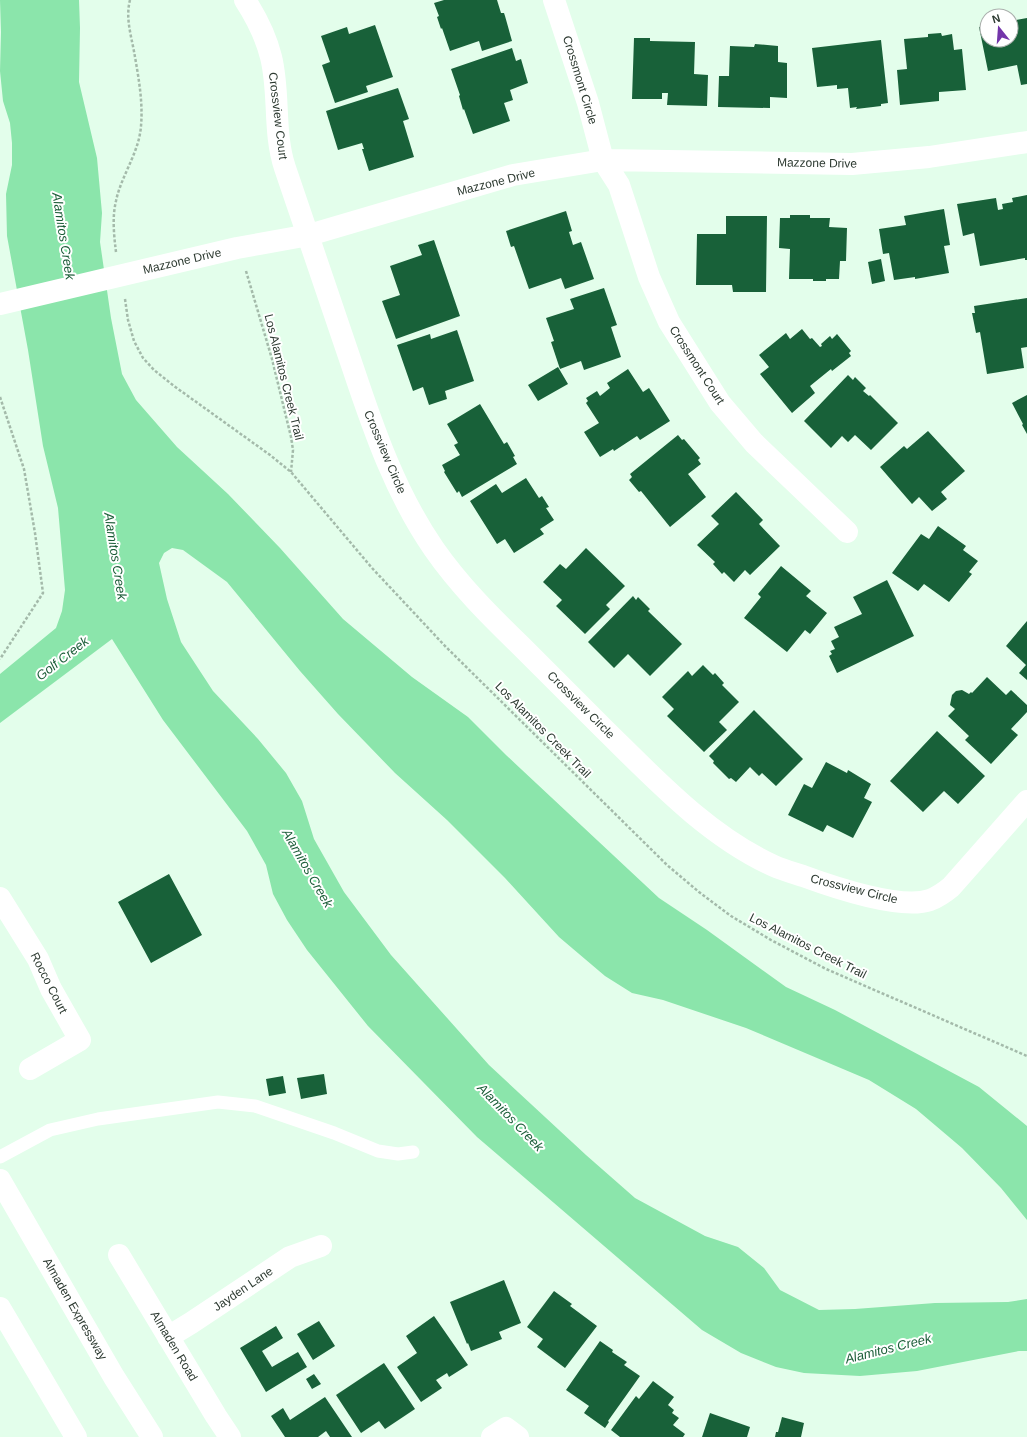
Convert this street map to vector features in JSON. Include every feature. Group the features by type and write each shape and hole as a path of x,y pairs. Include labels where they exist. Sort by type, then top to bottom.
{"street":[{"name":"Crossview Court","path":"245,0 262,31 271,58 283,162 309,235"},
{"name":"Crossmont Circle","path":"554,0 588,103 603,160"},
{"name":"Mazzone Drive","path":"3,304 237,248 309,235 513,175 603,160 852,164 929,158 1027,142"},
{"name":"Crossmont Court","path":"603,160 619,185 649,277 669,322 720,403 754,442 847,532"},
{"name":"Crossview Circle","path":"309,235 320,274 379,444 409,509 435,550 456,578 491,616 668,792 725,838 775,866 834,887 891,901 928,901 942,894 951,887 1027,801"},
{"name":"Rocco Court","path":"0,898 38,959 50,989 80,1040 30,1069"},
{"name":"Almaden Expressway","path":"0,1180 114,1377 152,1437"},
{"name":"Jayden Lane","path":"168,1337 290,1257 321,1246"},
{"name":"Almaden Road","path":"119,1255 230,1437"},
{"path":"0,1308 76,1437"},
{"path":"492,1437 506,1428 518,1437"}],"lane":[{"path":"0,1157 50,1130 98,1120 218,1102 255,1106 334,1133 378,1151 398,1154 413,1152"}],"path":[{"name":"Los Alamitos Creek Trail","path":"237,248 264,330 291,436 293,450 291,472 372,568 446,646 667,865 731,916 771,940 826,969 1027,1056"},
{"path":"0,397 24,469 35,533 42,594 0,659"}],"water":[{"path":"0,0 79,0 79,82 97,158 102,213 100,242 111,318 122,374 136,400 177,447 228,494 280,548 343,619 412,677 468,717 506,755 659,898 707,930 786,987 835,1010 979,1087 1027,1126 1027,1220 1001,1188 962,1148 916,1109 869,1080 746,1028 663,1000 632,993 605,976 559,937 505,878 447,820 395,773 338,714 300,671 227,582 183,550 172,548 164,553 159,563 167,599 181,642 213,691 258,739 286,773 302,801 314,839 344,892 391,955 489,1065 586,1155 635,1198 705,1236 738,1247 764,1268 780,1290 819,1310 935,1303 1008,1302 1027,1299 1027,1351 1019,1351 917,1371 860,1376 804,1373 776,1367 741,1353 702,1330 477,1137 368,1026 307,950 287,920 273,894 266,865 247,831 163,720 112,639 0,723 0,674 56,628 62,611 65,590 58,508 43,446 28,350 7,236 6,194 12,165 12,143 10,123 3,101 0,71"}],"building":[{"path":"444,0 497,0 501,13 504,13 512,41 482,51 479,41 450,51 437,17 439,16 434,3"},
{"path":"1027,18 1027,84 1021,85 1017,65 988,71 983,48 1019,48 1019,20"},
{"path":"375,25 393,77 366,86 368,92 335,103 322,65 330,62 321,36 347,27 349,34"},
{"path":"941,33 942,36 952,34 954,50 962,49 966,90 939,92 939,101 900,105 897,70 907,69 904,39 928,37 928,34"},
{"path":"634,38 650,38 650,41 695,42 694,74 708,75 707,106 667,105 668,93 662,93 662,99 632,99"},
{"path":"881,40 888,103 881,104 881,106 856,109 857,107 850,108 848,88 837,89 837,85 817,87 812,48"},
{"path":"755,44 778,46 778,62 787,63 787,98 770,97 770,108 718,107 719,76 729,76 730,46 754,47"},
{"path":"512,48 516,61 521,59 528,83 510,90 513,100 504,103 510,121 473,134 464,109 463,110 460,95 451,69"},
{"path":"398,88 409,119 403,121 414,157 369,171 362,149 364,149 362,143 338,150 326,111"},
{"path":"1027,195 1027,260 1025,260 1025,258 980,266 974,233 963,236 957,204 996,198 998,210 1003,209 1002,204 1013,202 1012,198"},
{"path":"944,209 950,245 944,246 949,273 915,279 915,277 894,280 889,253 883,254 879,229 906,225 904,216"},
{"path":"566,211 572,231 569,232 573,245 581,242 594,279 565,289 561,278 529,289 514,246 511,247 506,231"},
{"path":"790,215 810,215 810,218 830,218 829,227 847,228 846,261 840,261 839,279 813,281 813,279 789,279 790,249 779,248 780,218 790,218"},
{"path":"726,216 767,216 766,292 733,292 732,285 696,285 697,234 726,234"},
{"path":"434,240 460,316 396,339 382,301 400,295 390,266 422,255 418,245"},
{"path":"881,259 885,281 872,284 868,262"},
{"path":"604,288 617,325 611,327 621,357 584,370 581,361 560,369 551,342 554,341 546,318 574,309 570,299"},
{"path":"1027,298 1027,347 1021,348 1024,368 987,374 980,332 976,333 972,313 975,313 974,306"},
{"path":"802,329 810,339 812,338 820,347 822,346 821,344 830,336 832,339 837,334 851,351 849,353 851,356 832,371 831,369 810,386 815,393 792,413 760,374 769,367 759,355 786,333 790,339"},
{"path":"457,330 474,381 445,391 447,399 429,405 423,387 413,391 397,345 430,334 431,339"},
{"path":"558,367 568,384 538,401 528,385"},
{"path":"628,369 643,392 649,388 670,421 640,440 637,436 614,451 613,449 600,457 584,432 599,423 586,403 588,401 586,398 597,391 600,396 610,388 607,383"},
{"path":"848,375 853,380 855,377 866,388 863,391 869,396 870,395 898,423 871,450 855,435 848,442 842,436 831,448 804,421"},
{"path":"1027,395 1027,434 1012,403"},
{"path":"480,404 504,444 507,442 515,456 513,457 517,464 462,497 459,491 457,493 444,472 445,471 442,465 460,455 454,445 458,443 447,424"},
{"path":"928,431 965,471 941,492 947,499 932,511 919,497 912,504 880,467 904,446 907,449"},
{"path":"678,435 682,440 684,439 700,458 698,460 701,464 688,474 706,497 670,527 641,491 639,492 629,480 632,477 630,474"},
{"path":"526,478 539,498 542,496 549,507 546,508 554,520 540,529 544,534 514,553 505,539 497,544 470,501 496,484 502,493"},
{"path":"736,492 763,520 759,524 780,546 750,575 745,570 734,582 724,572 722,574 713,564 715,562 697,545 719,524 711,516"},
{"path":"938,526 966,546 963,550 978,561 969,572 972,574 949,602 924,584 918,591 892,573 921,534 929,539"},
{"path":"586,548 625,586 606,605 610,609 585,634 556,606 562,600 543,582 560,564 566,569"},
{"path":"781,566 811,591 806,596 827,613 810,634 805,630 787,652 744,618 761,597 758,594"},
{"path":"887,580 914,636 837,673 829,656 832,654 830,651 835,649 831,641 839,637 834,627 862,614 853,597"},
{"path":"633,596 636,600 638,597 650,609 648,611 682,644 650,676 628,654 614,668 588,642"},
{"path":"1027,621 1027,680 1019,673 1026,665 1006,646"},
{"path":"703,665 713,675 715,673 724,683 722,685 739,702 719,722 727,730 704,752 667,716 674,709 662,697 688,671 692,676"},
{"path":"987,677 1006,695 1011,690 1027,705 1027,712 1011,729 1018,735 991,764 965,740 969,736 948,716 955,709 950,705 952,695 956,691 962,690 969,694 971,692 972,693"},
{"path":"754,710 803,759 776,786 762,773 759,776 750,767 736,782 731,778 729,779 713,763 714,761 709,756"},
{"path":"937,731 985,776 958,804 944,791 923,812 890,781"},
{"path":"826,762 847,773 848,770 871,784 864,798 872,802 853,838 827,825 823,832 788,815 804,784 812,788"},
{"path":"169,874 202,935 151,963 118,902"},
{"path":"324,1074 327,1094 301,1099 297,1078"},
{"path":"283,1076 286,1093 269,1096 266,1079"},
{"path":"504,1280 521,1323 499,1332 502,1339 471,1351 450,1302"},
{"path":"554,1291 572,1304 570,1306 597,1326 565,1368 537,1347 543,1339 527,1327"},
{"path":"434,1316 468,1365 449,1377 447,1373 436,1380 442,1388 421,1402 397,1367 417,1353 406,1336"},
{"path":"319,1321 335,1346 313,1360 297,1334"},
{"path":"276,1326 283,1338 262,1351 272,1367 298,1352 307,1367 266,1392 240,1348"},
{"path":"600,1341 613,1350 612,1352 627,1362 624,1365 640,1376 608,1421 609,1422 605,1428 584,1413 589,1406 566,1390"},
{"path":"384,1363 415,1409 385,1429 379,1421 361,1433 336,1395"},
{"path":"314,1374 321,1384 312,1389 306,1379"},
{"path":"653,1381 674,1397 668,1405 674,1410 672,1413 679,1418 673,1425 685,1434 683,1437 620,1437 611,1430 636,1396 639,1399"},
{"path":"325,1397 352,1437 330,1437 326,1431 318,1437 285,1437 271,1416 283,1408 290,1420"},
{"path":"710,1413 750,1427 747,1437 702,1437"},
{"path":"782,1417 804,1423 801,1437 775,1437"}],"water label":[{"name":"Alamitos Creek","path":"64,236"},
{"name":"Alamitos Creek","path":"116,556"},
{"name":"Golf Creek","path":"62,658"},
{"name":"Alamitos Creek","path":"308,868"},
{"name":"Alamitos Creek","path":"511,1117"},
{"name":"Alamitos Creek","path":"888,1348"}]}
